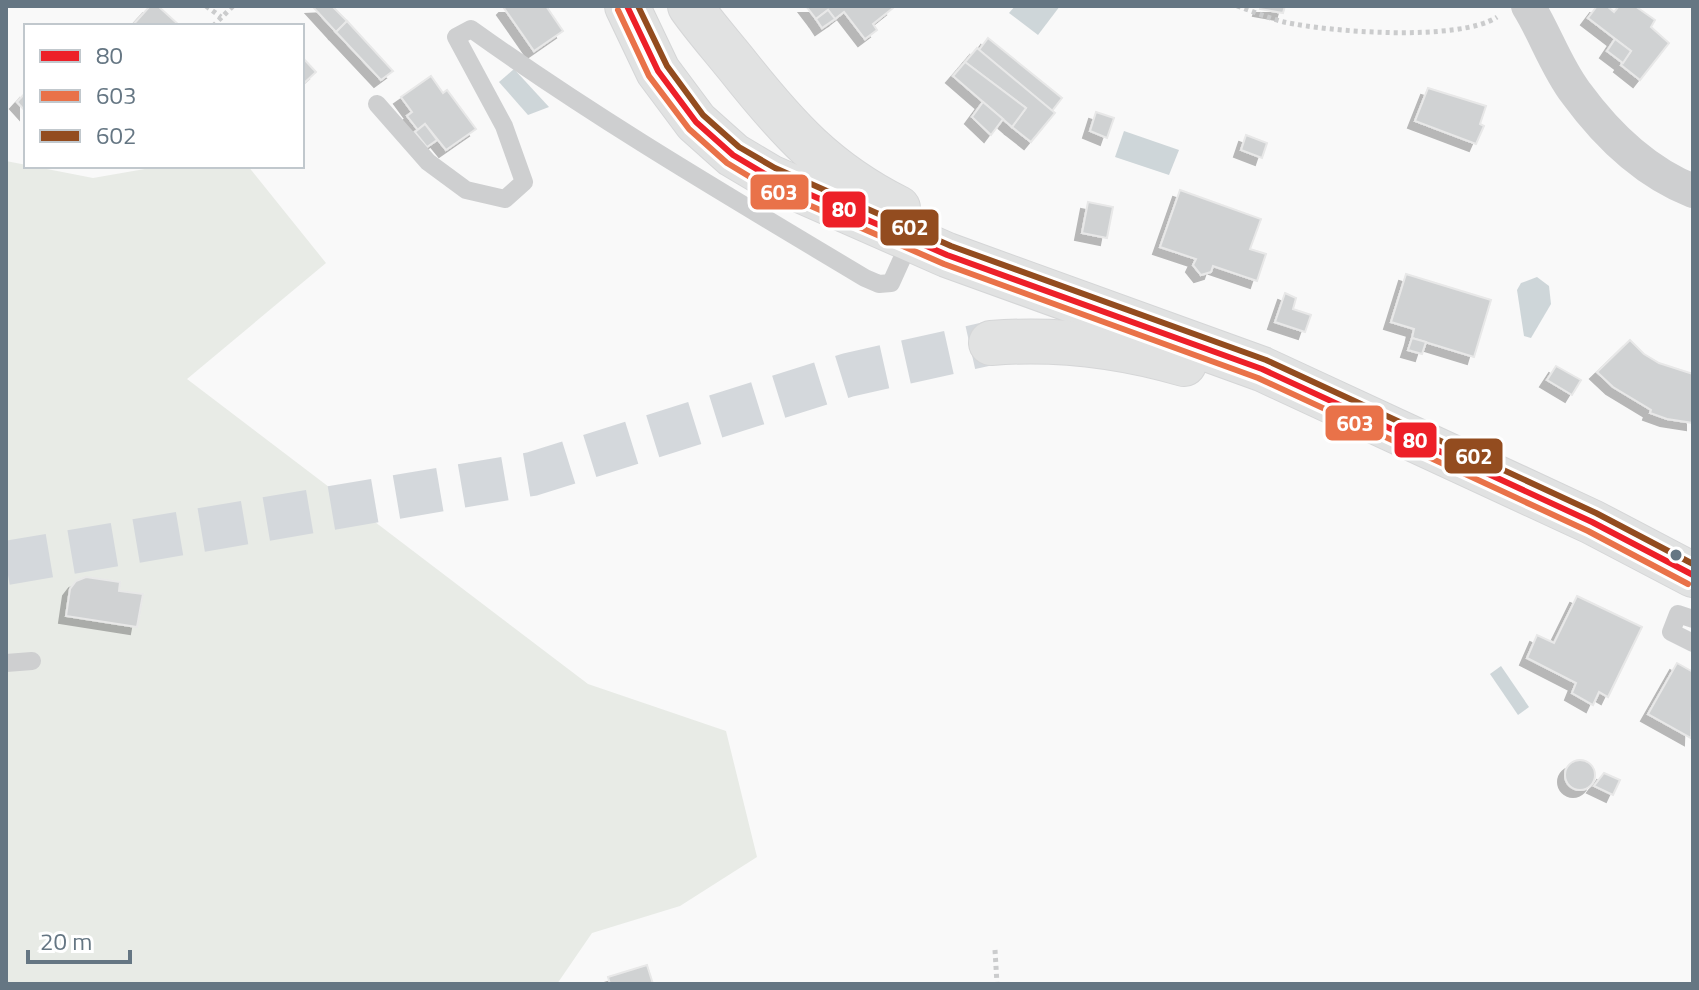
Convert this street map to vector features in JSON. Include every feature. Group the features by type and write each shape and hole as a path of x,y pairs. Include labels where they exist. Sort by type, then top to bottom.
{"main road":[{"path":"627,6 658,71 696,122 733,155 770,177 910,241 1262,369 1592,522 1693,575"},
{"path":"658,71 665,46 699,10 753,85 799,139 830,167 867,193 917,218 1036,266 1354,382 1492,442 1693,543"},
{"path":"696,122 725,121 736,116 753,85"},
{"path":"991,343 1034,340 1101,347 1171,360 1340,407"}],"street":[{"path":"1515,10 1575,92 1630,154 1670,182 1693,191"}],"lane":[{"path":"377,104 428,162 441,172 466,190 505,199 524,182 504,126 456,37 471,29 628,137 865,278 879,284 891,283 910,241"},
{"path":"1693,619 1678,614 1671,632 1693,643"},
{"path":"6,663 32,661"}],"path":[{"path":"206,6 221,17"},
{"path":"215,24 233,6"},
{"path":"1237,6 1284,22 1397,34 1489,23 1515,10"},
{"path":"995,950 997,984"}],"shaded area":[{"path":"1015,6 1060,6 1038,35 1009,13"},
{"path":"514,69 549,107 528,115 499,82"},
{"path":"1124,131 1179,150 1169,175 1115,157"},
{"path":"6,161 24,165 24,168 42,168 93,178 150,168 250,168 326,263 187,379 588,684 726,731 757,857 680,906 592,933 557,984 6,984"},
{"path":"1537,277 1549,286 1551,304 1531,338 1524,336 1517,290 1521,283"},
{"path":"1501,666 1529,707 1518,715 1490,674"}],"building":[{"path":"150,6 158,6 178,24 134,24"},
{"path":"332,6 347,21 336,32 313,7"},
{"path":"546,6 563,31 534,51 504,8"},
{"path":"806,6 893,8 873,24 877,30 865,39 844,12 835,19 828,10 816,19"},
{"path":"1261,6 1285,6 1283,13 1260,9"},
{"path":"1597,6 1607,6 1614,12 1619,6 1635,6 1655,20 1651,27 1669,43 1640,80 1621,65 1631,51 1588,18"},
{"path":"828,10 835,19 822,28 816,19"},
{"path":"347,21 393,71 381,80 336,32"},
{"path":"988,38 1062,98 1052,111 979,50"},
{"path":"1615,39 1631,51 1623,63 1607,51"},
{"path":"977,48 1055,113 1031,142 1012,127 1026,108 965,62"},
{"path":"304,59 316,72 304,83"},
{"path":"965,62 1026,108 1012,127 953,76"},
{"path":"431,76 443,93 447,90 476,129 446,150 425,124 418,130 407,116 412,112 401,97"},
{"path":"1428,88 1486,106 1480,124 1484,126 1476,144 1415,121"},
{"path":"24,94 24,110 17,102"},
{"path":"983,102 1003,119 991,135 972,117"},
{"path":"1096,112 1114,118 1107,138 1090,131"},
{"path":"425,124 437,140 427,147 415,132"},
{"path":"1246,135 1267,143 1262,158 1241,150"},
{"path":"1180,190 1261,219 1250,249 1266,254 1257,281 1213,266 1211,272 1201,275 1193,265 1196,259 1160,247"},
{"path":"1088,202 1113,207 1107,238 1082,233"},
{"path":"1406,274 1491,300 1474,357 1412,338 1414,329 1391,322"},
{"path":"1285,293 1296,298 1293,309 1311,315 1305,332 1275,322"},
{"path":"1412,338 1426,342 1422,354 1408,350"},
{"path":"1630,340 1659,363 1693,374 1693,423 1650,413 1651,410 1613,387 1597,372"},
{"path":"1556,366 1581,380 1572,395 1547,380"},
{"path":"86,577 120,582 119,591 143,594 137,627 66,616 70,589 76,581"},
{"path":"1577,596 1642,627 1608,697 1599,692 1593,705 1572,693 1576,683 1527,658 1537,635 1554,643"},
{"path":"1677,663 1693,672 1691,738 1648,714"},
{"path":"1580,760 1591,764 1595,775 1591,786 1580,790 1569,786 1565,775 1569,764"},
{"path":"1604,773 1620,780 1613,795 1594,786"},
{"path":"647,965 653,984 610,984 608,977"}],"tunnel":[{"path":"6,563 532,474 848,375 991,343"}],"transit line":[{"name":"80","path":"627,6 658,71 696,122 733,155 770,177 947,255 1262,369 1592,522 1693,575"},
{"name":"602","path":"638,6 667,66 703,115 739,147 775,168 951,246 1266,360 1596,513 1693,564"},
{"name":"603","path":"618,10 649,76 689,129 727,163 765,186 944,264 1258,378 1588,531 1688,584"}]}
